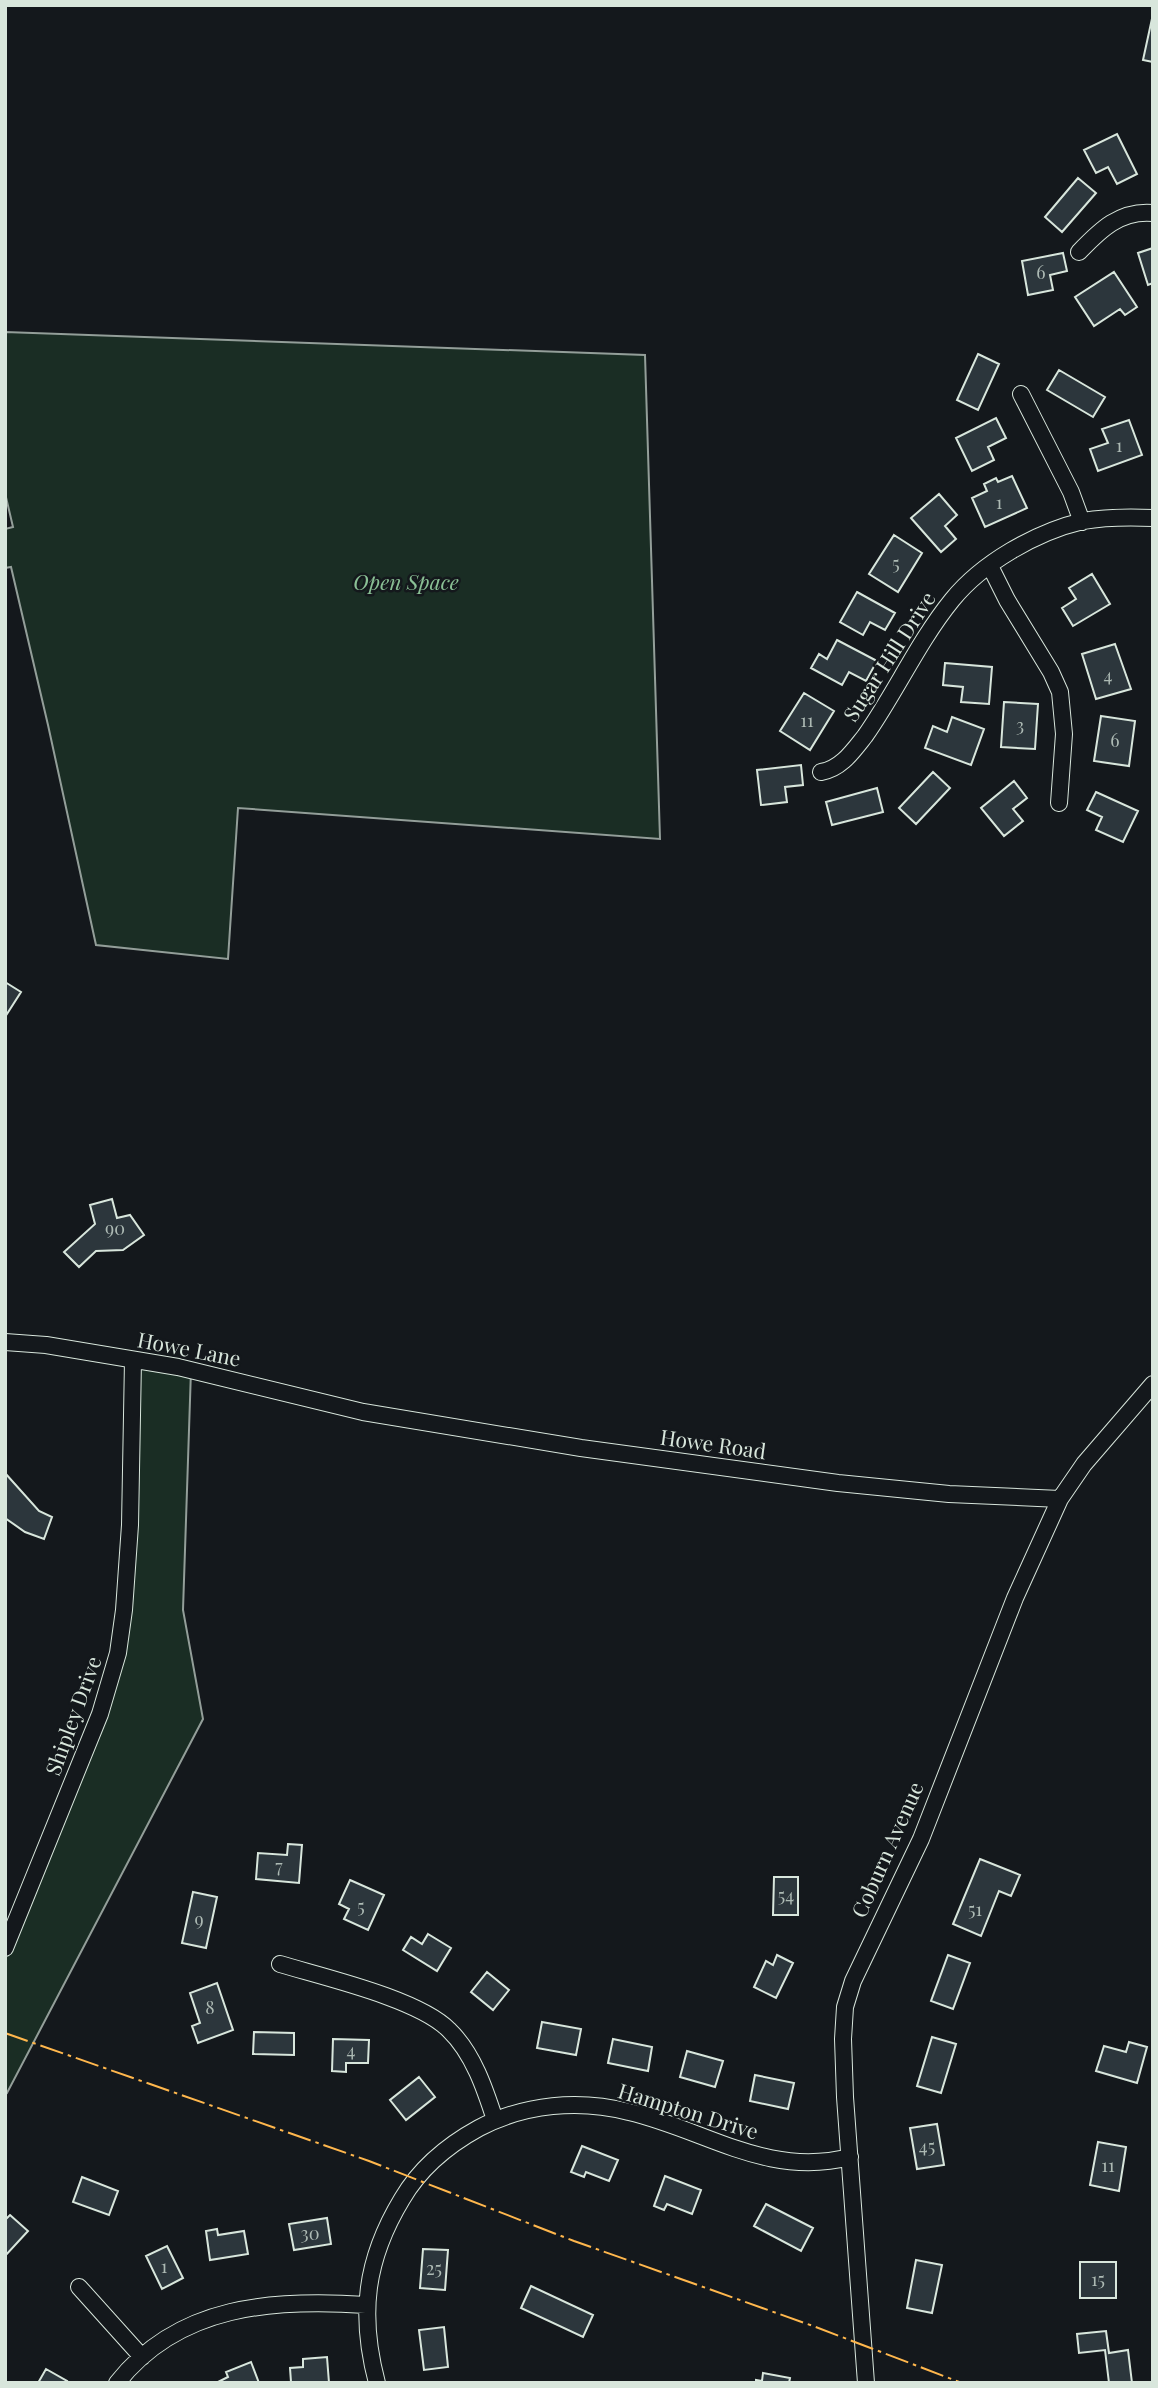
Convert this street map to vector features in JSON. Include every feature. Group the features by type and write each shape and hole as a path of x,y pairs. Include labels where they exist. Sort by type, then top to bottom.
{"street":[{"path":"1079,252 1100,230 1127,214 1153,213"},
{"path":"1021,394 1071,492 1082,522"},
{"name":"Sugar Hill Drive","path":"821,772 831,771 855,749 928,632 953,599 990,566 1021,546 1082,522 1115,517 1153,518"},
{"path":"990,566 1060,692 1064,734 1059,803"},
{"name":"Howe Lane","path":"5,1342 134,1360 233,1379 363,1412"},
{"name":"Shipley Drive","path":"5,1948 100,1714 118,1653 130,1525 134,1360"},
{"name":"Coburn Avenue","path":"866,2383 843,2039 845,2007 853,1981 920,1839 1015,1598 1060,1499 1084,1464 1153,1384"},
{"name":"Howe Road","path":"363,1412 581,1448 838,1483 948,1494 1060,1499"},
{"path":"280,1964 400,2002 430,2016 449,2029 464,2047 485,2089 495,2120"},
{"name":"Hampton Drive","path":"377,2383 369,2347 366,2305 376,2256 397,2208 408,2188 442,2153 464,2136 495,2120 542,2107 593,2106 630,2112 770,2160 798,2164 830,2162 850,2157"},
{"path":"79,2287 142,2357"},
{"path":"117,2383 156,2346 188,2327 238,2310 264,2304 304,2301 366,2305"}],"green space":[{"name":"Open Space","path":"5,332 645,355 660,839 238,808 228,959 96,945 11,567 5,568 5,529 13,527 5,493"},
{"path":"133,1360 191,1370 183,1610 203,1719 7,2093 5,1948 114,1673"}],"building":[{"path":"1153,14 1153,62 1143,60"},
{"path":"1117,134 1137,174 1117,184 1108,167 1096,173 1084,150"},
{"path":"1078,178 1096,193 1062,232 1045,217"},
{"path":"1153,248 1153,283 1148,285 1138,253"},
{"path":"1063,253 1067,271 1050,275 1053,290 1028,295 1022,261"},
{"path":"1114,272 1137,307 1125,315 1120,309 1094,326 1075,297"},
{"path":"978,354 999,364 978,410 957,400"},
{"path":"1059,370 1105,397 1093,417 1047,390"},
{"path":"996,418 1006,438 988,447 994,460 972,471 956,438"},
{"path":"1129,420 1142,455 1098,471 1090,449 1108,443 1102,429"},
{"path":"1012,476 1027,508 985,527 972,498 987,491 984,484 996,478 998,482"},
{"path":"939,494 957,515 945,526 956,539 941,552 911,518"},
{"path":"894,535 922,553 898,592 869,574"},
{"path":"1092,574 1110,604 1073,626 1062,608 1076,599 1069,588"},
{"path":"857,592 895,613 885,630 870,622 863,635 840,622"},
{"path":"837,640 877,661 866,681 849,672 842,685 811,668 819,654 827,659"},
{"path":"1115,644 1131,689 1096,699 1082,654"},
{"path":"945,663 992,667 989,704 961,702 963,687 943,685"},
{"path":"804,693 834,711 810,750 780,731"},
{"path":"1004,702 1038,704 1035,749 1001,747"},
{"path":"1101,716 1135,721 1129,766 1094,761"},
{"path":"952,717 984,729 971,765 925,748 933,726 947,732"},
{"path":"801,765 803,785 785,787 787,802 761,805 757,770"},
{"path":"933,772 950,788 916,824 899,808"},
{"path":"1014,781 1027,798 1013,809 1023,821 1004,836 981,808"},
{"path":"877,788 883,812 832,825 826,802"},
{"path":"1096,792 1138,811 1123,842 1096,830 1102,817 1087,810"},
{"path":"5,982 21,992 5,1017"},
{"path":"112,1199 117,1218 130,1215 144,1235 123,1250 96,1251 79,1267 64,1252 95,1224 90,1205"},
{"path":"5,1473 39,1511 52,1517 44,1539 25,1532 5,1518"},
{"path":"288,1844 302,1845 299,1883 256,1879 258,1853 287,1855"},
{"path":"980,1859 1020,1875 1011,1896 999,1891 981,1936 953,1924"},
{"path":"774,1877 798,1877 798,1915 773,1915"},
{"path":"350,1880 384,1895 368,1930 344,1919 349,1909 339,1904"},
{"path":"193,1892 217,1897 206,1948 182,1943"},
{"path":"428,1934 451,1948 437,1971 403,1950 411,1937 422,1944"},
{"path":"777,1955 793,1963 776,1998 754,1987 766,1961 773,1965"},
{"path":"948,1955 970,1963 953,2009 931,2001"},
{"path":"487,1972 509,1990 493,2010 471,1992"},
{"path":"217,1983 233,2030 198,2043 192,2026 200,2023 190,1993"},
{"path":"542,2022 581,2029 576,2055 537,2048"},
{"path":"254,2032 294,2033 294,2055 253,2054"},
{"path":"932,2037 956,2044 941,2093 917,2086"},
{"path":"333,2039 369,2040 368,2063 346,2063 346,2072 332,2071"},
{"path":"613,2039 652,2047 648,2071 608,2063"},
{"path":"1129,2042 1147,2047 1137,2083 1096,2071 1104,2046 1126,2052"},
{"path":"687,2051 723,2061 715,2087 680,2077"},
{"path":"755,2075 794,2083 788,2109 750,2101"},
{"path":"419,2077 435,2097 406,2120 390,2100"},
{"path":"937,2124 944,2165 917,2169 910,2128"},
{"path":"1098,2142 1126,2147 1119,2191 1090,2185"},
{"path":"582,2146 618,2160 609,2181 586,2172 584,2177 571,2172"},
{"path":"665,2176 701,2190 692,2214 667,2204 664,2210 654,2206"},
{"path":"82,2177 118,2191 109,2215 73,2202"},
{"path":"766,2204 813,2228 801,2251 754,2226"},
{"path":"10,2215 28,2231 5,2256 5,2220"},
{"path":"327,2218 331,2244 294,2250 289,2224"},
{"path":"217,2229 218,2235 244,2231 248,2254 210,2260 206,2231"},
{"path":"167,2246 183,2278 162,2289 146,2256"},
{"path":"423,2249 448,2250 445,2290 420,2288"},
{"path":"916,2260 942,2265 932,2313 907,2308"},
{"path":"1080,2262 1116,2262 1116,2298 1080,2298"},
{"path":"531,2286 593,2315 583,2337 521,2308"},
{"path":"444,2327 448,2367 424,2370 419,2330"},
{"path":"1106,2331 1109,2353 1128,2350 1132,2383 1109,2383 1105,2350 1079,2353 1077,2334"},
{"path":"327,2357 329,2383 291,2382 290,2368 303,2367 303,2359"},
{"path":"251,2362 259,2383 216,2383 228,2377 226,2372"},
{"path":"46,2369 67,2381 66,2383 38,2383"},
{"path":"763,2373 790,2378 789,2383 756,2383 756,2380 762,2381"}],"power":[{"path":"5,2033 369,2161 574,2241 813,2326 962,2383"}]}
